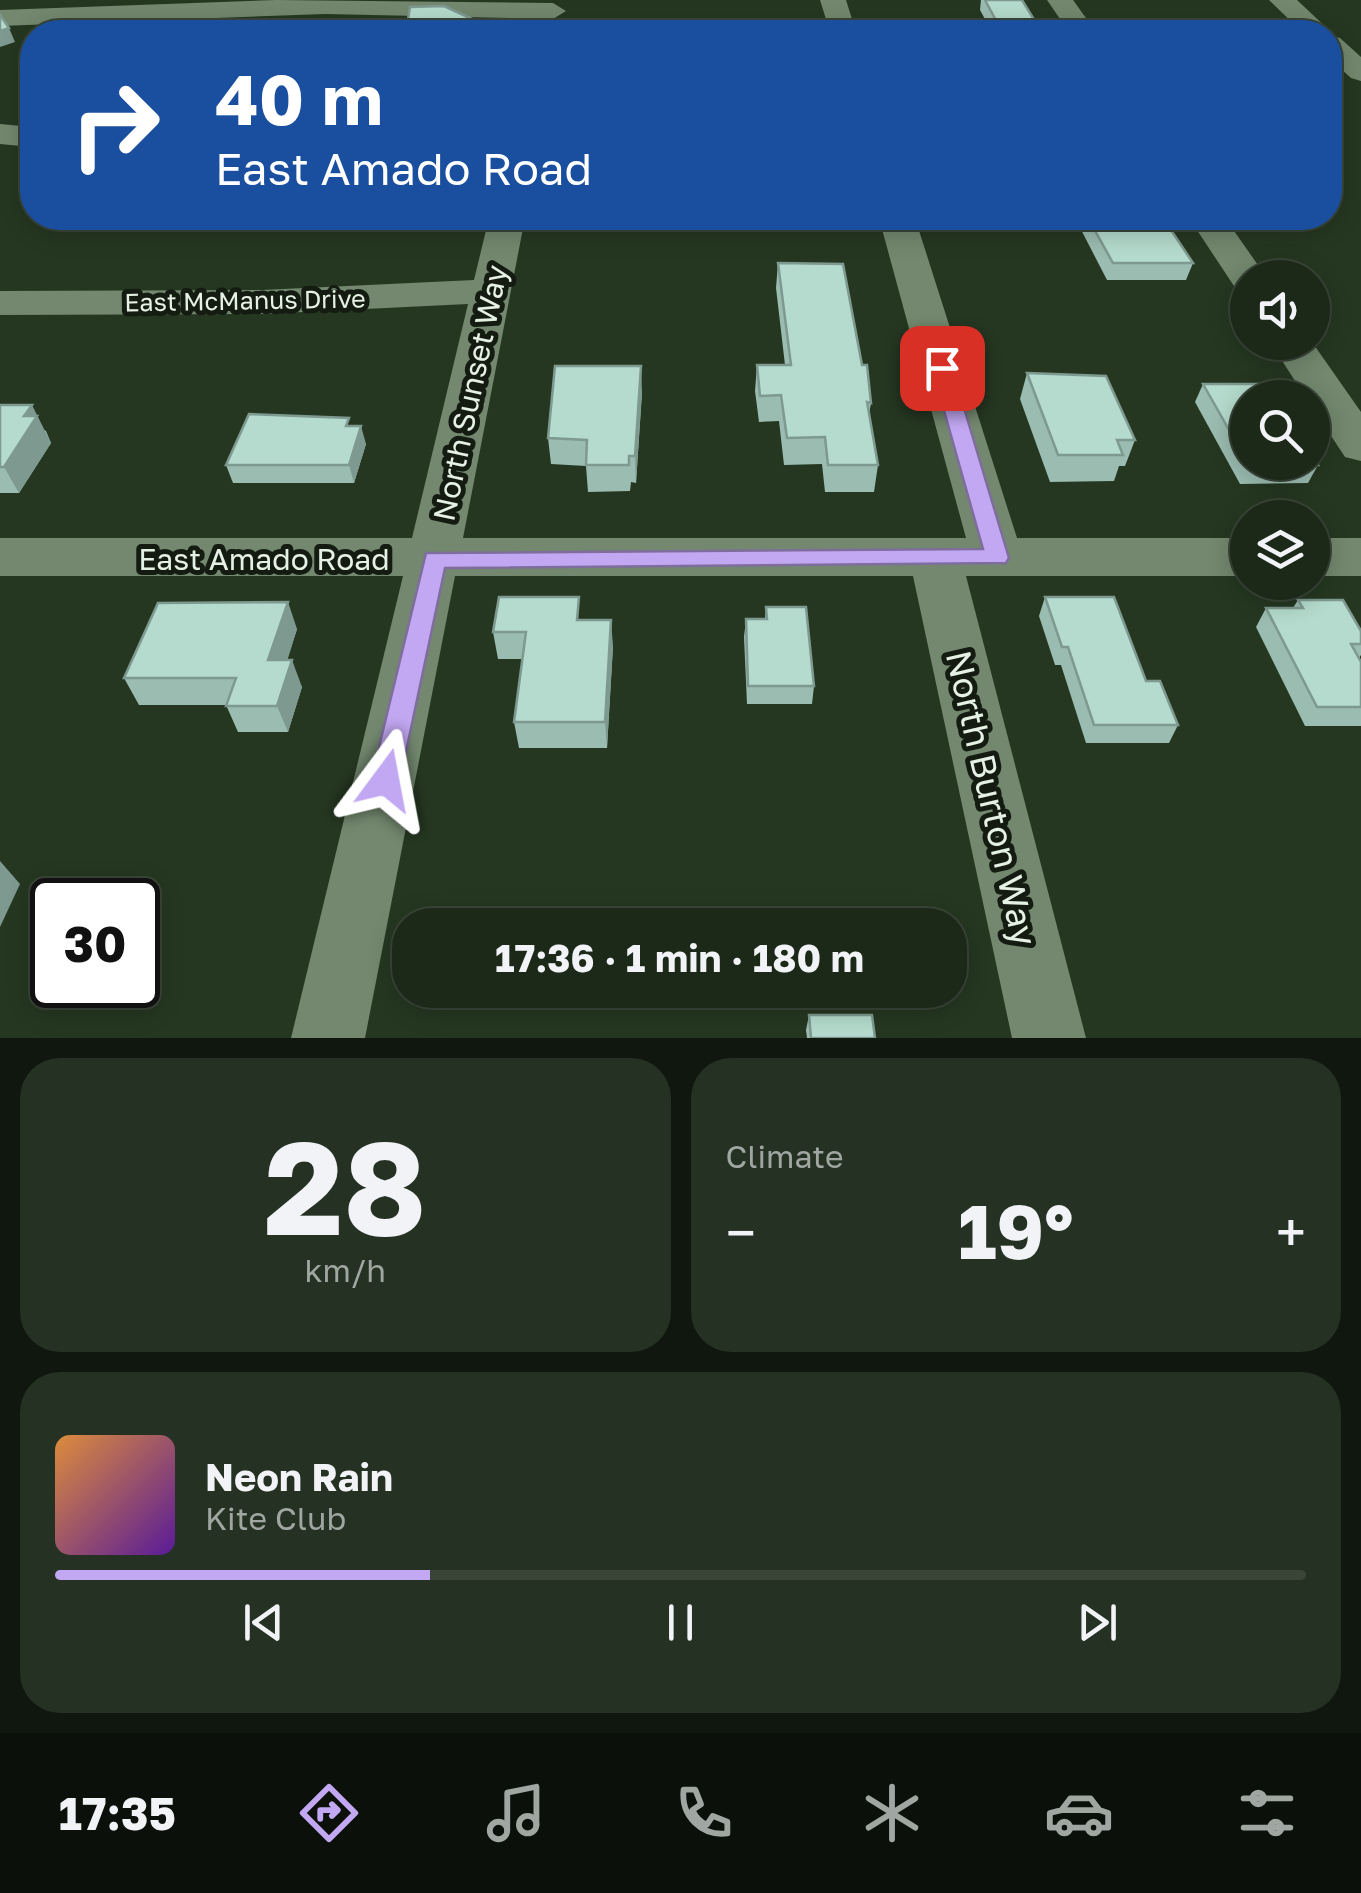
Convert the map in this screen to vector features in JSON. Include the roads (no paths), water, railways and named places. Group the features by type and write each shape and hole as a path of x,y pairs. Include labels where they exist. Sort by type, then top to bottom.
{"street":[{"path":"1282,0 1304,20"},
{"path":"0,18 325,6 552,15"},
{"path":"1342,55 1361,72"},
{"name":"North Sunset Way","path":"328,1038 504,230"},
{"path":"901,230 997,558"},
{"path":"1214,230 1235,260"},
{"name":"East McManus Drive","path":"0,303 262,302 490,292"},
{"path":"1303,360 1361,446"},
{"name":"East Amado Road","path":"0,558 1230,558"},
{"name":"North Burton Way","path":"935,558 1049,1038"},
{"path":"1330,558 1361,558"}]}
